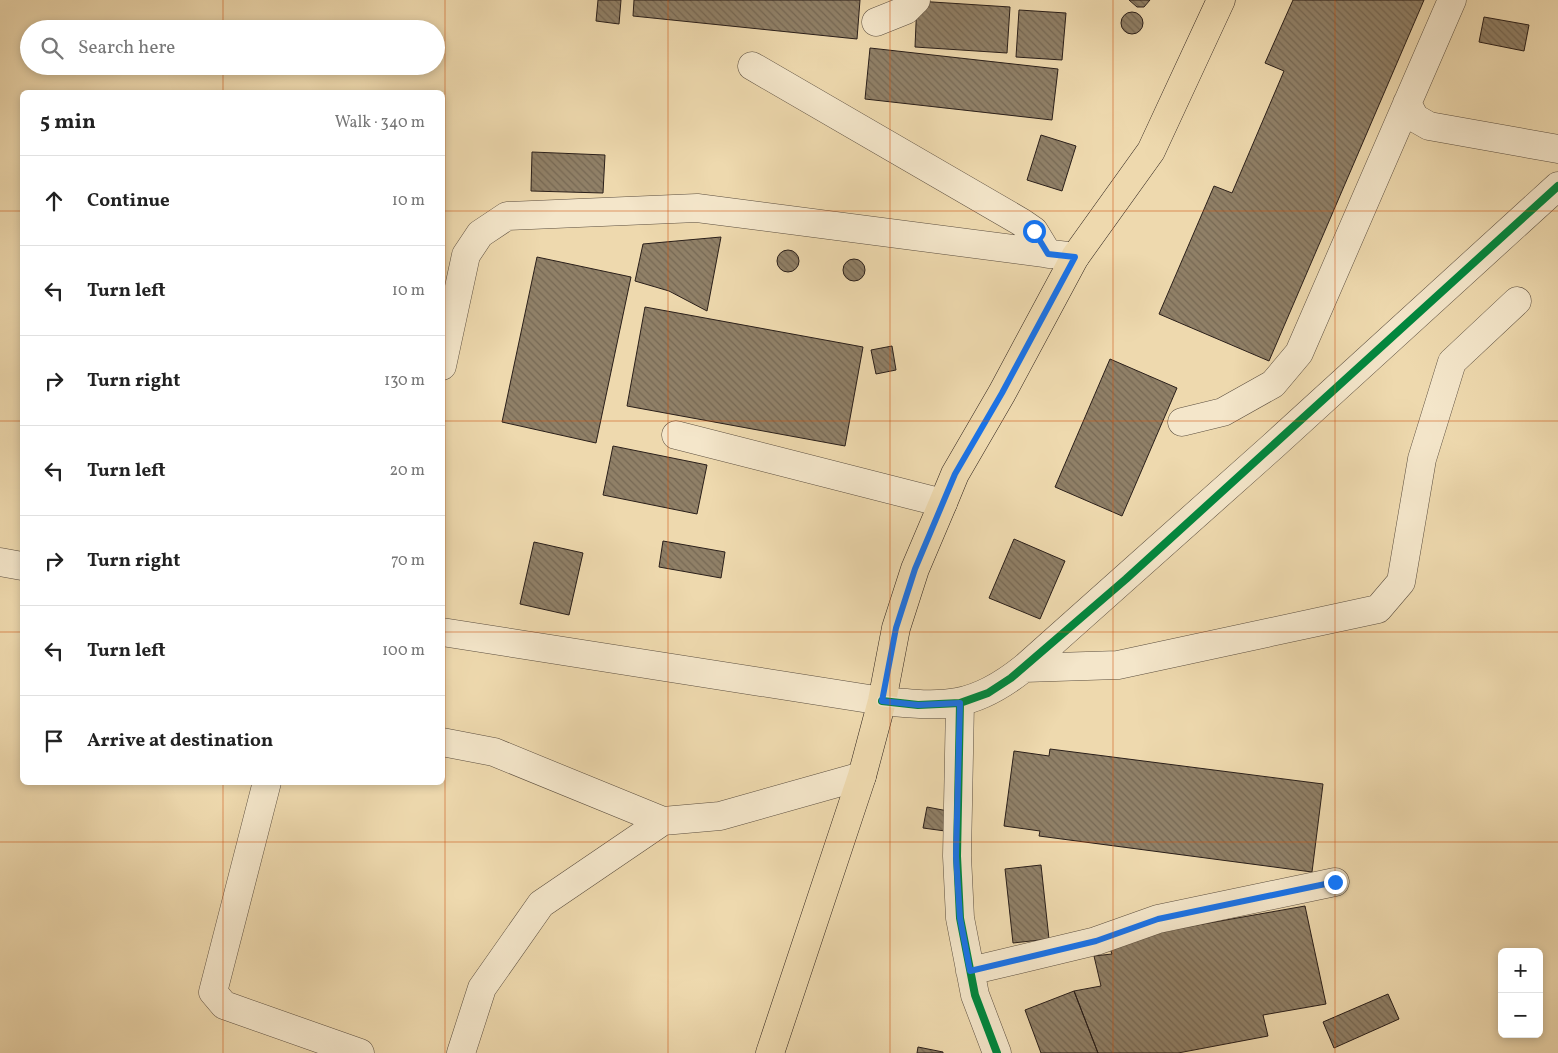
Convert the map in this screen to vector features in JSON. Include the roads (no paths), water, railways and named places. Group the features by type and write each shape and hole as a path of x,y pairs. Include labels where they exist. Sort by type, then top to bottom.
{"main road":[{"path":"770,1053 862,776 882,701 896,628 915,569 955,474 1002,393 1075,257 1151,151 1221,0"}],"street":[{"path":"876,22 906,10 916,0"},
{"path":"1182,422 1223,412 1273,384 1299,353 1452,0"},
{"path":"752,66 1021,222 1034,231 1048,254"},
{"path":"1407,103 1415,118 1429,126 1558,149"},
{"path":"445,632 882,701 918,705 960,703 988,693 1024,668 1273,446 1558,186"},
{"path":"445,352 466,255 480,234 507,216 697,208 1075,257"},
{"path":"1024,668 1118,665 1378,609 1401,582 1422,459 1452,362 1517,301"},
{"path":"676,435 943,503"},
{"path":"0,562 20,566"},
{"path":"960,703 956,856 960,918 974,995 997,1053"},
{"path":"445,743 494,752 664,821 720,816 862,776"},
{"path":"266,785 213,992 224,1006 360,1053"},
{"path":"461,1053 482,988 541,904 664,821"},
{"path":"970,971 1096,941 1158,919 1335,882"}]}
